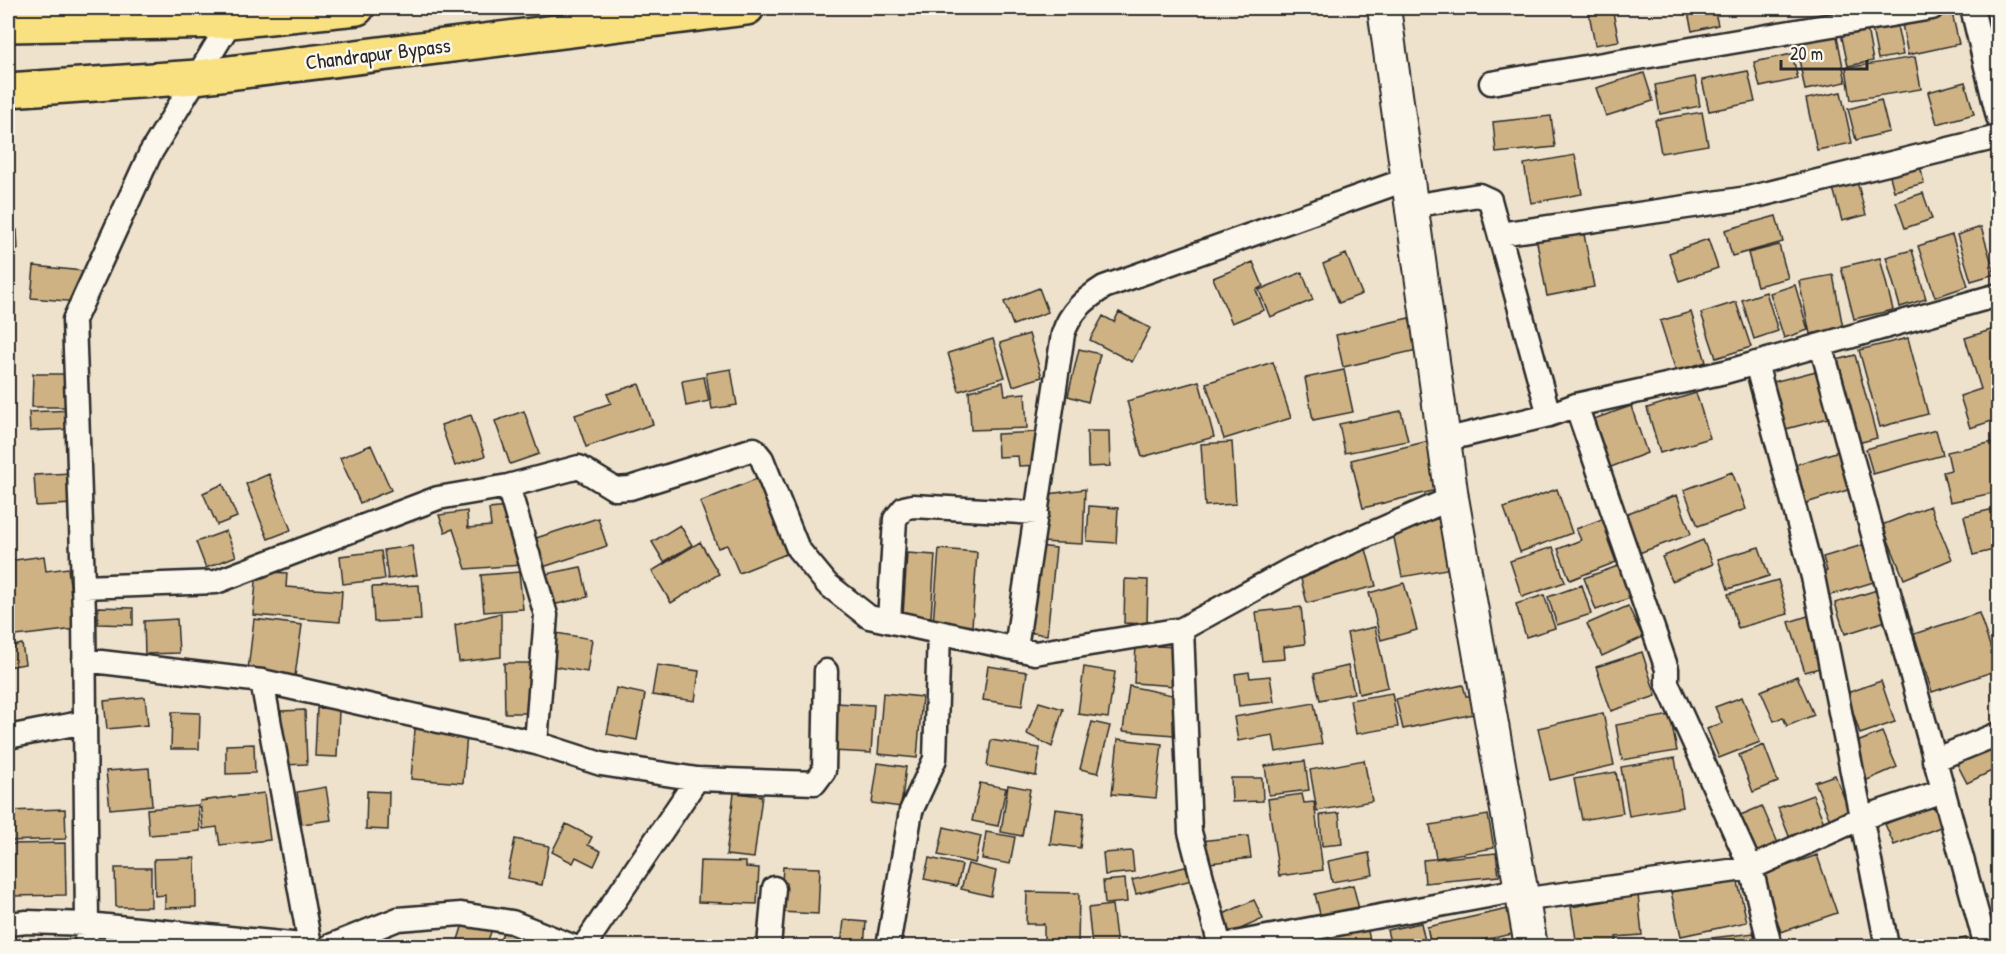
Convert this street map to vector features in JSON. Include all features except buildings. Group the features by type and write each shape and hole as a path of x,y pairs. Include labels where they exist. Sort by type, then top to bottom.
{"highway":[{"path":"8,25 231,21 357,8"},
{"name":"Chandrapur Bypass","path":"8,90 197,77 747,8"}],"main road":[{"path":"1384,8 1452,498 1531,946"}],"street":[{"path":"1491,83 1932,8"},
{"path":"1972,8 1998,117"},
{"path":"86,946 83,587 74,320 150,154 231,21"},
{"path":"1500,234 1748,198 1998,136"},
{"path":"1017,648 1063,334 1067,321 1089,296 1104,287 1410,192 1484,196 1493,205 1548,415"},
{"path":"1444,440 1548,415 1576,405 1756,363 1998,295"},
{"path":"1821,345 1986,946"},
{"path":"1756,363 1813,577 1887,946"},
{"path":"1576,405 1667,669 1667,683 1750,868 1770,946"},
{"path":"83,587 216,582 438,498 508,486 579,467 615,489 630,488 754,449 762,459 798,549 835,590 868,616 1035,653 1182,629 1293,568 1452,498"},
{"path":"508,486 546,615 536,743"},
{"path":"889,621 895,519 904,508 913,506 1037,513"},
{"path":"1182,629 1190,832 1220,946 1521,895 1750,868 1861,818 1943,791"},
{"path":"888,946 911,811 935,759 939,632"},
{"path":"84,660 262,681 536,743 601,764 697,779 815,783 824,771 826,671"},
{"path":"262,681 317,946"},
{"path":"8,737 85,722"},
{"path":"1935,759 1998,734"},
{"path":"584,946 697,779"},
{"path":"769,946 774,888"},
{"path":"8,924 27,922 87,924 317,946 398,919 461,914 512,922 572,946"}]}
